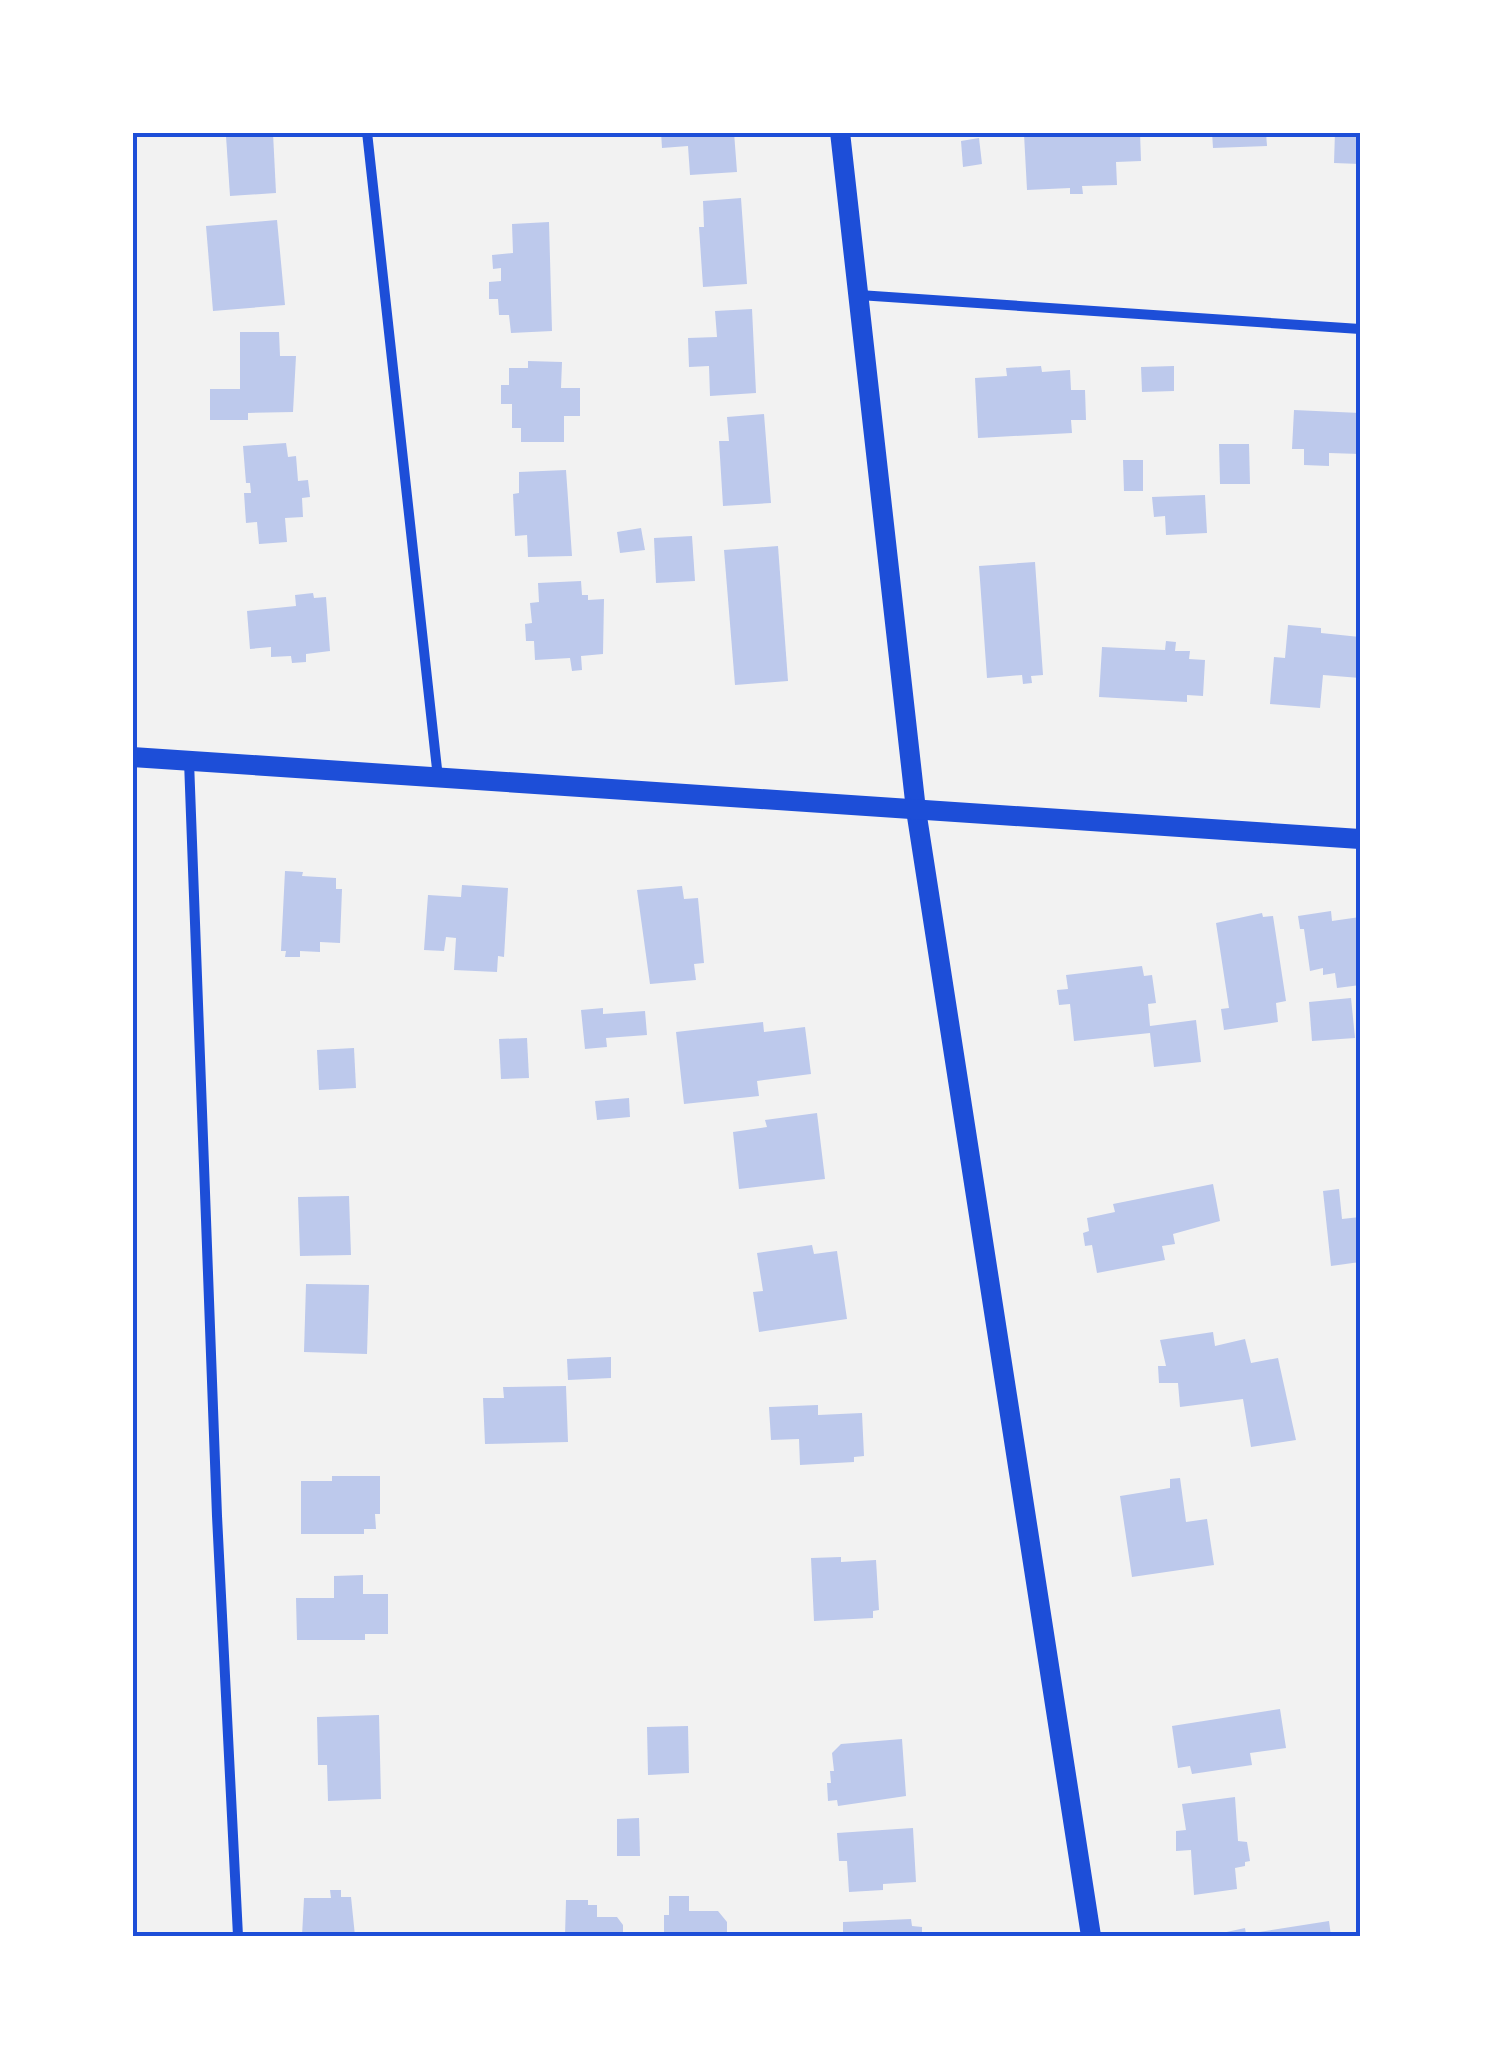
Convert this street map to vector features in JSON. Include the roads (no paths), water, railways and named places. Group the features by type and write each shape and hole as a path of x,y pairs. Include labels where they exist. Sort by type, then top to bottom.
{"main road":[{"path":"840,132 916,810 1091,1936"},
{"path":"133,757 1360,840"}],"street":[{"path":"367,132 438,778"},
{"path":"859,295 1360,330"},
{"path":"189,761 217,1516 238,1936"}],"lane":[{"path":"132,470 133,757"}]}
